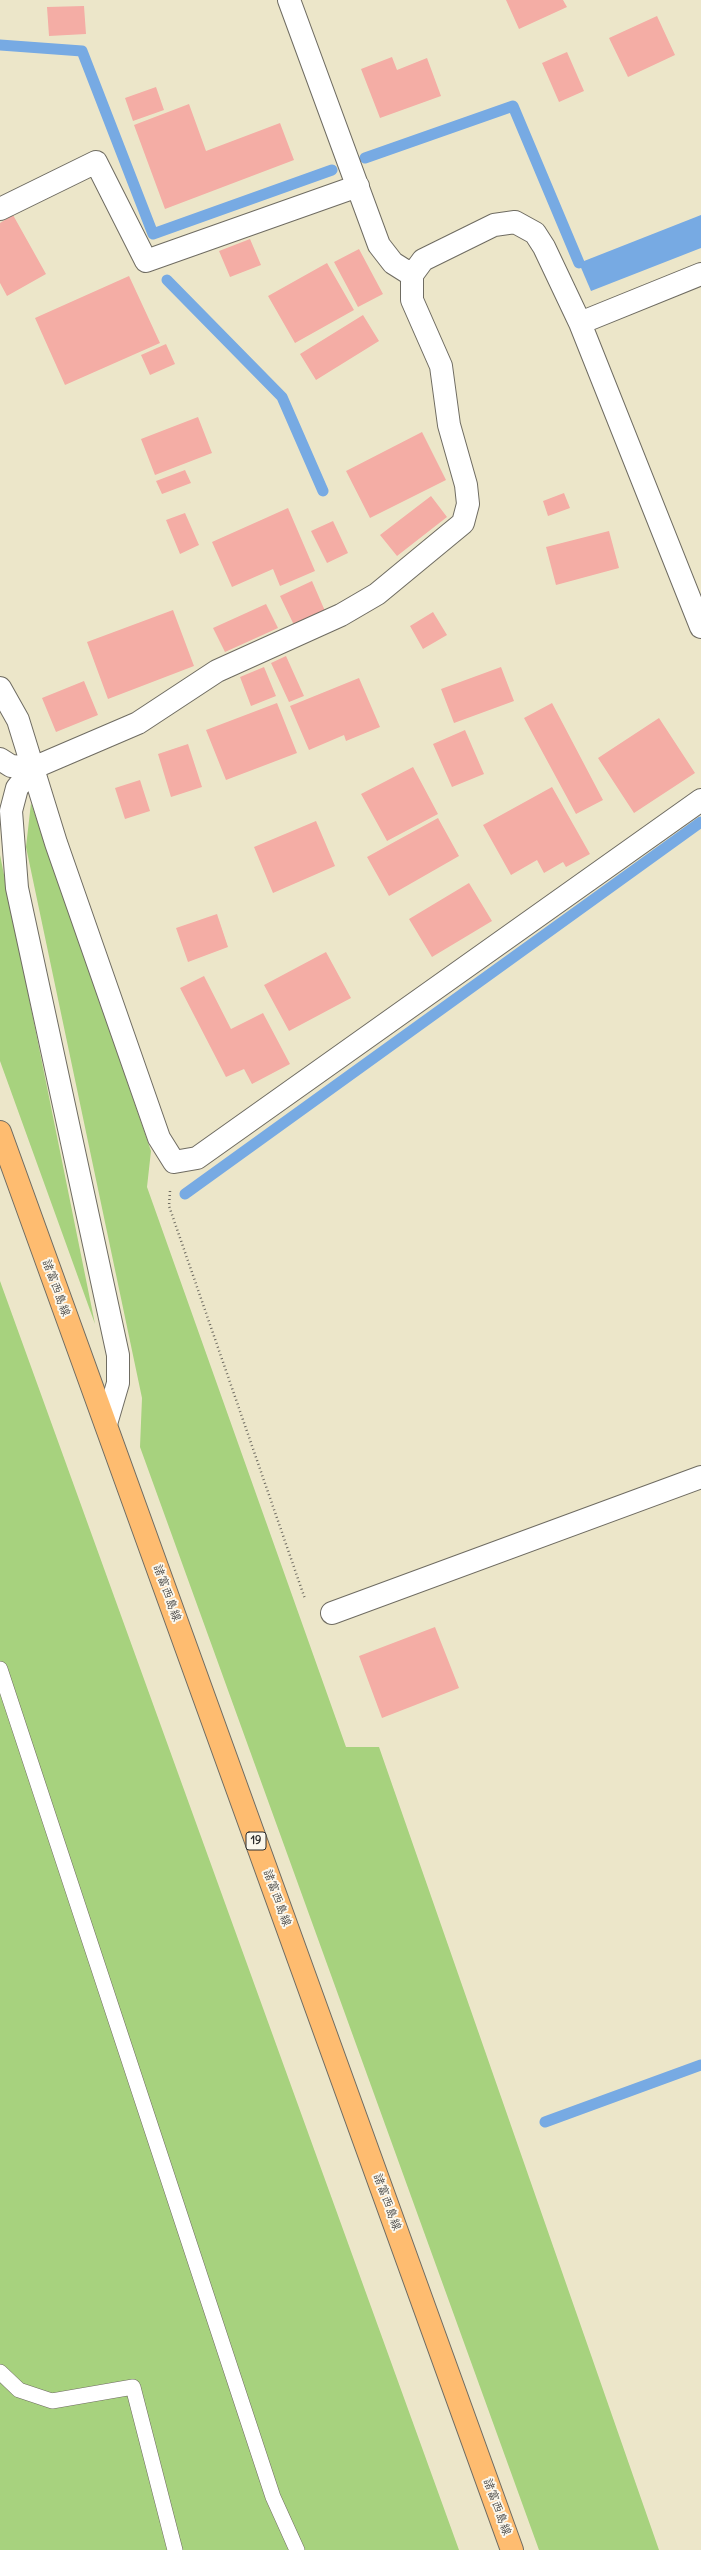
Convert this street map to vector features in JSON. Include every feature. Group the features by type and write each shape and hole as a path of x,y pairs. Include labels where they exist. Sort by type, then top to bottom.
{"main road":[{"name":"諸富西島線","path":"0,1132 512,2550"}],"street":[{"path":"289,0 379,245 393,263 412,275"},
{"path":"0,209 96,162 146,261 358,186"},
{"path":"106,1424 118,1383 118,1356 18,888 11,811 17,788 33,768 138,723 217,671 342,615 377,594 464,523 468,504 466,485 449,425 441,366 412,300 412,275 423,260 494,225 515,222 535,233 580,323 701,627"},
{"path":"580,323 701,274"},
{"path":"0,688 18,720 56,843 156,1130 174,1162 196,1158 701,800"},
{"path":"0,759 11,766 33,768"},
{"path":"332,1613 701,1477"}],"lane":[{"path":"0,1669 273,2497 297,2550"},
{"path":"0,2372 19,2390 52,2402 133,2387 175,2550"}],"path":[{"path":"174,1162 168,1206 305,1600 308,1608 332,1613"}],"green space":[{"path":"31,803 151,1151 147,1187 346,1747 379,1747 659,2550 539,2550 140,1447 142,1398 26,847"},
{"path":"0,855 95,1324 0,1061"},
{"path":"0,1281 459,2550 0,2550"}],"water":[{"path":"701,215 701,248 591,291 579,263"}],"building":[{"path":"506,0 563,0 567,7 519,29"},
{"path":"84,6 86,34 49,36 47,7"},
{"path":"657,16 675,55 628,77 609,38"},
{"path":"567,52 584,91 559,102 542,63"},
{"path":"392,57 397,70 427,58 441,96 380,118 361,69"},
{"path":"156,87 164,110 133,121 125,98"},
{"path":"189,104 206,151 280,123 294,160 165,209 134,125"},
{"path":"13,215 46,274 7,296 0,283 0,223"},
{"path":"250,239 261,265 230,277 219,251"},
{"path":"359,249 383,294 358,307 334,262"},
{"path":"327,263 354,310 295,343 268,296"},
{"path":"129,276 160,343 65,385 35,318"},
{"path":"363,315 379,341 316,380 300,354"},
{"path":"166,344 175,364 150,375 141,355"},
{"path":"198,417 212,453 155,475 141,439"},
{"path":"422,432 446,480 370,518 346,471"},
{"path":"185,470 191,483 162,494 156,481"},
{"path":"564,493 570,508 548,516 543,501"},
{"path":"431,496 447,517 397,556 380,535"},
{"path":"288,508 315,571 280,586 273,569 232,587 212,542"},
{"path":"185,513 199,545 180,554 166,520"},
{"path":"333,521 348,553 327,563 311,531"},
{"path":"609,531 619,568 556,585 546,547"},
{"path":"312,581 325,611 294,625 280,596"},
{"path":"266,604 278,628 225,652 213,628"},
{"path":"173,610 194,666 108,699 87,642"},
{"path":"433,612 447,635 423,649 410,626"},
{"path":"286,656 304,696 289,702 271,663"},
{"path":"264,667 276,696 251,706 240,677"},
{"path":"501,667 514,701 454,723 441,689"},
{"path":"359,678 380,727 346,741 344,735 309,750 290,706"},
{"path":"84,681 98,715 56,732 42,698"},
{"path":"277,703 297,753 226,780 206,730"},
{"path":"552,703 603,800 576,814 524,718"},
{"path":"659,718 695,773 634,813 598,758"},
{"path":"465,730 484,774 452,787 433,744"},
{"path":"188,744 202,787 171,797 158,754"},
{"path":"413,767 438,814 387,841 361,794"},
{"path":"140,780 150,811 125,819 115,788"},
{"path":"552,787 590,854 566,867 563,862 544,873 537,860 511,875 483,825"},
{"path":"438,818 459,856 389,896 367,857"},
{"path":"316,821 335,866 273,893 254,847"},
{"path":"469,883 492,921 432,957 409,919"},
{"path":"217,914 228,947 188,962 176,928"},
{"path":"326,952 351,998 289,1031 264,985"},
{"path":"204,976 231,1029 263,1013 290,1064 252,1084 244,1069 226,1077 180,988"},
{"path":"435,1627 459,1688 382,1718 359,1656"}],"waterway":[{"path":"0,45 82,51 153,234 332,170"},
{"path":"365,158 513,106 579,263"},
{"path":"167,280 282,397 323,491"},
{"path":"185,1194 701,822"},
{"path":"545,2122 701,2065"}]}
